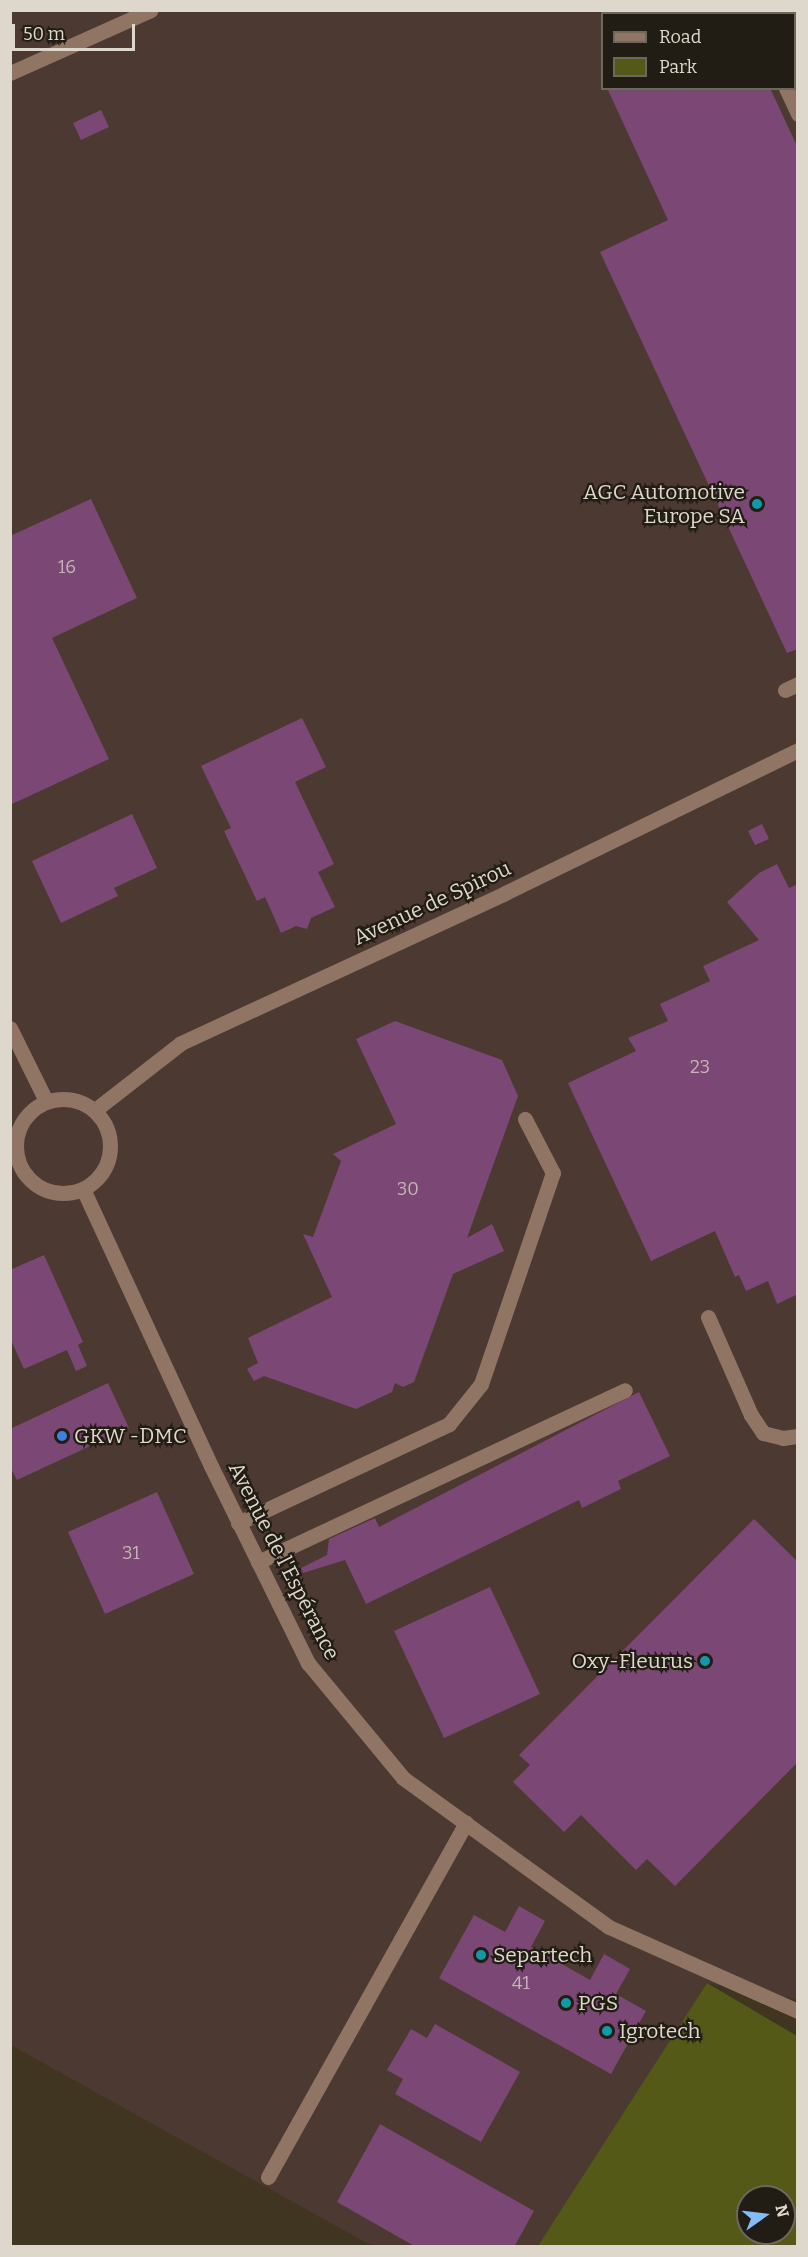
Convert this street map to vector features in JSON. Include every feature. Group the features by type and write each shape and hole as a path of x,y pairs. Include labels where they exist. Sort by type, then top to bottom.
{"street":[{"path":"10,73 151,10"},
{"path":"787,90 798,114"},
{"name":"Avenue de Spirou","path":"95,1110 181,1043 505,893 798,750"},
{"path":"10,1028 46,1101"},
{"path":"72,1099 95,1110 104,1123 110,1153 101,1174 83,1189 70,1193 49,1191 30,1180 16,1167 13,1142 26,1117 46,1101 72,1099"},
{"path":"238,1523 449,1424 481,1384 553,1173 525,1119"},
{"name":"Avenue de l'Espérance","path":"83,1189 238,1523 308,1663 403,1778 609,1927 798,2011"},
{"path":"708,1317 751,1415 763,1433 783,1438 798,1436"},
{"path":"258,1563 625,1390"},
{"path":"268,2177 466,1823"}],"shaded area":[{"path":"11,11 797,11 797,1999 707,1983 539,2246 372,2246 11,2045"}],"green space":[{"path":"707,1983 797,2036 797,2246 538,2246"}],"building":[{"name":"AGC Automotive Europe SA","path":"608,90 771,90 798,148 798,649 787,653 600,252 668,220"},
{"path":"101,110 109,127 81,140 73,123"},
{"path":"91,499 137,598 52,638 109,759 10,805 10,536"},
{"path":"302,718 326,767 295,782 334,864 318,872 335,907 311,918 307,929 296,926 281,933 265,897 257,901 224,831 231,828 201,766"},
{"path":"132,814 157,868 114,888 118,896 61,923 32,861"},
{"path":"762,824 769,839 755,845 748,831"},
{"path":"777,864 789,888 798,884 798,1294 777,1304 768,1281 746,1291 739,1275 735,1277 715,1231 651,1261 568,1083 636,1051 628,1038 668,1021 660,1004 710,981 703,966 759,940 727,902 759,873"},
{"path":"395,1021 502,1060 518,1096 467,1238 492,1224 504,1251 453,1274 414,1382 403,1387 395,1383 392,1392 356,1409 264,1376 254,1381 247,1369 258,1363 248,1338 332,1297 303,1234 313,1237 341,1161 333,1154 396,1124 356,1039"},
{"path":"44,1255 83,1342 78,1345 87,1366 76,1371 67,1350 24,1369 10,1338 10,1270"},
{"path":"108,1383 129,1428 17,1480 10,1467 10,1429"},
{"path":"639,1392 670,1456 618,1481 621,1489 582,1508 579,1500 366,1604 345,1560 303,1573 301,1568 327,1555 329,1539 375,1518 379,1527"},
{"path":"157,1492 194,1574 105,1614 68,1532"},
{"name":"Oxy-Fleurus","path":"754,1519 798,1562 798,1762 675,1886 647,1859 636,1870 581,1815 564,1832 513,1782 530,1765 519,1755"},
{"path":"490,1587 540,1694 444,1738 394,1631"},
{"path":"519,1906 545,1921 531,1947 590,1980 604,1954 630,1969 616,1994 646,2011 611,2074 439,1978 474,1915 505,1932"},
{"path":"435,2024 520,2072 481,2142 395,2094 403,2079 387,2070 411,2029 427,2038"},
{"path":"380,2124 534,2211 514,2247 416,2247 337,2202"}],"place":[{"name":"AGC Automotive Europe SA","path":"757,504"},
{"name":"GKW -DMC","path":"62,1436"},
{"name":"Oxy-Fleurus","path":"705,1661"},
{"name":"Separtech","path":"481,1955"},
{"name":"PGS","path":"566,2003"},
{"name":"Igrotech","path":"607,2031"}]}
